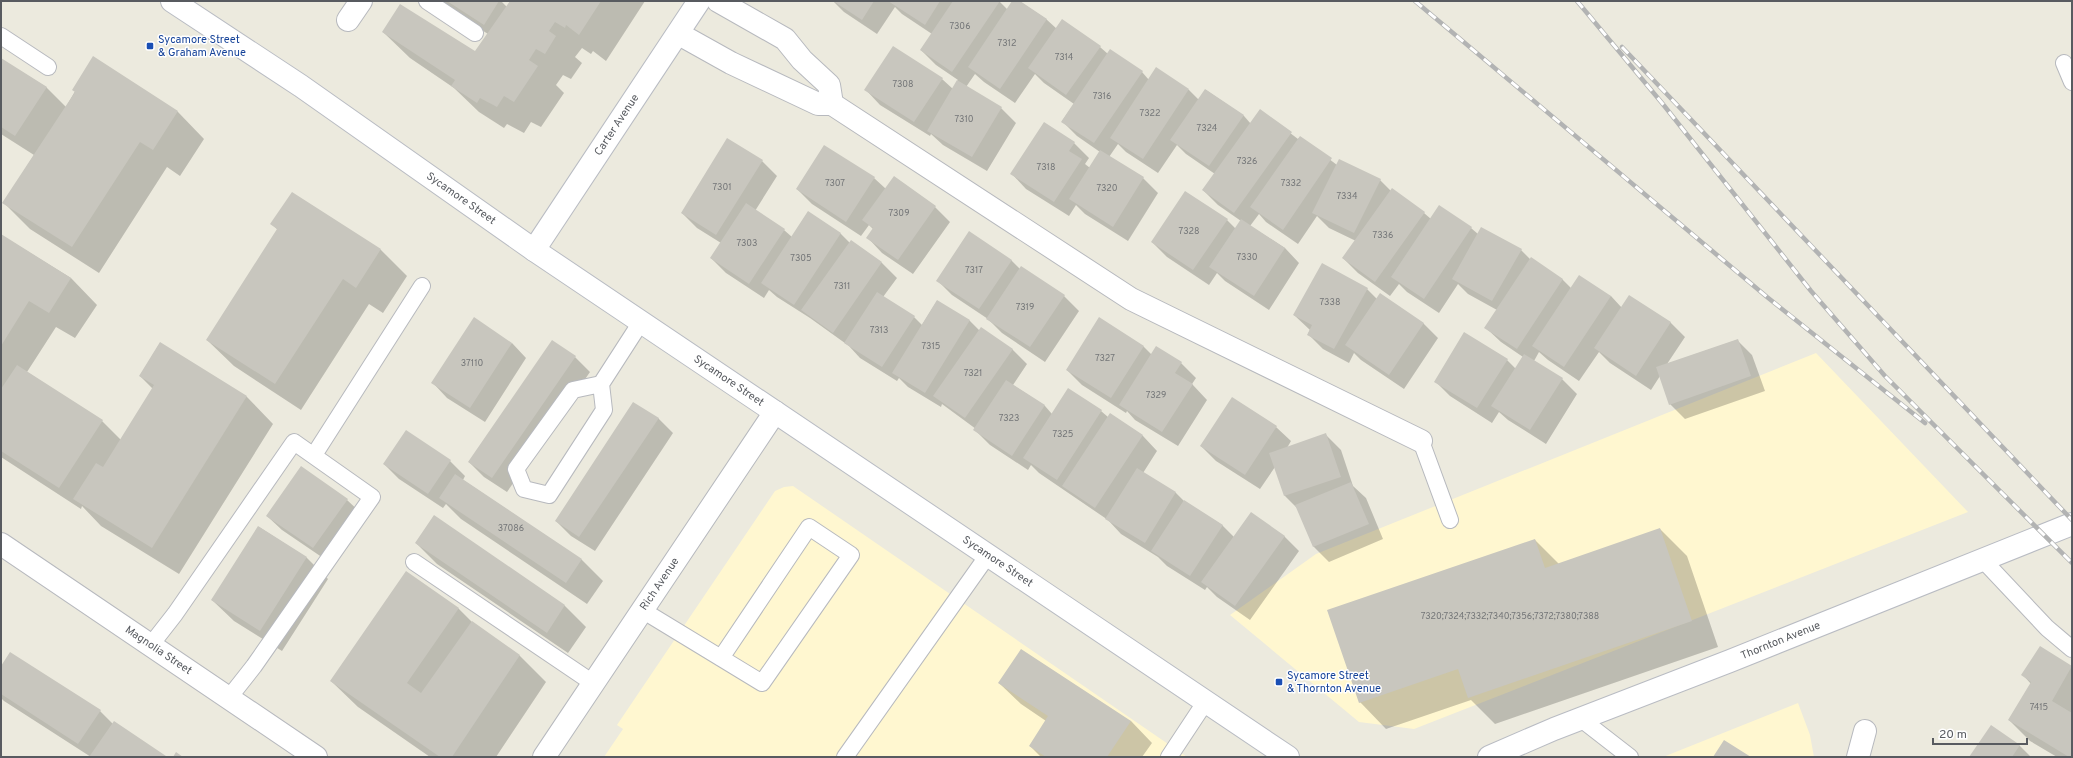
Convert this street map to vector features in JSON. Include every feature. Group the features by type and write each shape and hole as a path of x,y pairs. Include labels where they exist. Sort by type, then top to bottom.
{"street":[{"name":"Sycamore Street","path":"172,1 301,86 534,250 1288,757"},
{"path":"348,20 361,1"},
{"name":"Carter Avenue","path":"534,250 632,101 679,34 699,1"},
{"path":"718,1 759,22 785,39 802,60 829,85 832,104"},
{"path":"679,34 731,63 818,104 832,104 1131,299 1421,441"},
{"name":"Rich Avenue","path":"544,757 775,412"},
{"name":"Thornton Avenue","path":"1489,757 2072,524"},
{"name":"Magnolia Street","path":"1,544 228,699 316,757"},
{"path":"1858,757 1865,731"}],"lane":[{"path":"427,1 475,33"},
{"path":"1,36 48,67"},
{"path":"2064,64 2072,82"},
{"path":"314,455 422,286"},
{"path":"601,384 573,390 516,469 524,489 548,495 604,410 601,384 641,322"},
{"path":"1421,441 1450,520"},
{"path":"150,646 175,614 294,442 314,455 372,497 254,666 228,699"},
{"path":"642,610 762,683 851,554 809,527 721,658"},
{"path":"845,757 988,555"},
{"path":"1983,560 2047,628 2072,649"},
{"path":"414,562 593,683"},
{"path":"1169,757 1206,701"},
{"path":"1581,719 1630,757"}],"shaded area":[{"path":"1816,353 1968,512 1414,729 1359,722 1230,615 1316,554"},
{"path":"793,486 1187,757 604,757 623,729 617,725 775,491 784,487"},
{"path":"1798,703 1810,735 1814,757 1663,757"}],"building":[{"path":"447,1 499,1 484,25"},
{"path":"510,1 601,1 579,35 566,25 565,28 555,22 549,31 556,36 545,54 536,49 529,60 538,66 514,102 504,96 497,107 480,98 477,103 451,86 455,80 382,32 400,4 475,51"},
{"path":"833,1 874,1 862,20"},
{"path":"888,1 940,1 925,25"},
{"path":"953,1 1000,1 952,72 920,50"},
{"path":"1012,1 1020,1 1047,19 1000,89 968,67"},
{"path":"1062,19 1101,46 1066,95 1028,68"},
{"path":"893,46 943,78 914,122 864,90"},
{"path":"1110,49 1143,71 1094,143 1061,122"},
{"path":"93,56 178,111 153,150 140,142 72,247 2,203 75,92 72,90"},
{"path":"1,58 47,87 15,136 1,127"},
{"path":"1156,67 1189,89 1143,159 1110,138"},
{"path":"957,80 1002,107 972,157 927,131"},
{"path":"1205,89 1244,115 1209,166 1170,140"},
{"path":"1260,109 1292,132 1234,213 1202,190"},
{"path":"1044,122 1075,142 1069,151 1082,159 1054,202 1010,174"},
{"path":"1300,136 1332,158 1283,230 1250,207"},
{"path":"727,138 763,160 716,235 681,213"},
{"path":"824,145 875,177 846,222 796,189"},
{"path":"1100,150 1144,177 1113,227 1069,199"},
{"path":"1339,159 1381,179 1354,233 1312,213"},
{"path":"894,176 936,206 898,260 866,238 873,228 862,220"},
{"path":"1392,188 1425,212 1375,282 1342,258"},
{"path":"1185,191 1228,219 1193,270 1151,242"},
{"path":"292,192 381,249 356,288 343,279 275,384 206,340 277,229 270,224"},
{"path":"746,203 785,229 749,284 710,258"},
{"path":"1439,205 1472,227 1424,299 1391,277"},
{"path":"808,211 841,233 794,305 761,283"},
{"path":"1241,219 1285,248 1254,296 1209,267"},
{"path":"1481,227 1522,249 1492,301 1452,279"},
{"path":"969,231 1012,260 979,309 936,281"},
{"path":"1,234 71,278 49,313 29,301 1,346"},
{"path":"851,240 882,262 833,333 801,310"},
{"path":"1531,257 1563,279 1517,349 1484,328"},
{"path":"1322,263 1368,288 1334,349 1307,335 1312,325 1293,315"},
{"path":"1021,266 1065,295 1030,347 986,319"},
{"path":"1579,275 1611,296 1564,367 1532,346"},
{"path":"877,292 915,316 882,367 844,343"},
{"path":"1380,293 1424,323 1389,375 1345,345"},
{"path":"1629,295 1671,322 1636,376 1594,348"},
{"path":"937,300 970,320 925,393 892,373"},
{"path":"474,317 512,343 470,408 431,383"},
{"path":"1099,317 1144,346 1111,398 1066,370"},
{"path":"981,327 1013,349 965,418 933,396"},
{"path":"1464,332 1508,359 1477,408 1434,382"},
{"path":"1738,339 1751,376 1669,405 1656,367"},
{"path":"552,340 576,356 492,478 468,462"},
{"path":"160,342 247,396 152,548 73,499 96,463 103,467 154,385 139,376"},
{"path":"1156,346 1182,362 1175,373 1193,384 1162,432 1119,405"},
{"path":"1524,354 1563,378 1530,430 1491,406"},
{"path":"17,365 103,420 59,488 1,451 1,389"},
{"path":"1006,380 1045,405 1012,456 973,430"},
{"path":"1068,388 1102,410 1057,480 1023,458"},
{"path":"1232,397 1277,426 1245,475 1200,446"},
{"path":"633,402 659,418 579,537 555,521"},
{"path":"1110,413 1143,435 1095,508 1062,486"},
{"path":"406,430 451,460 428,494 383,464"},
{"path":"1326,433 1341,477 1284,496 1269,453"},
{"path":"301,466 348,499 313,548 266,516"},
{"path":"1137,468 1176,492 1145,543 1105,519"},
{"path":"455,474 582,559 566,583 439,498"},
{"path":"1351,482 1369,524 1313,547 1295,505"},
{"path":"1184,500 1223,525 1190,576 1151,551"},
{"path":"1251,512 1285,536 1235,606 1201,582"},
{"path":"434,515 565,605 547,633 415,543"},
{"path":"258,526 307,557 260,631 211,600"},
{"path":"1660,528 1692,621 1468,698 1458,669 1359,703 1327,610 1535,539 1545,568"},
{"path":"406,571 459,608 407,683 421,693 472,621 520,655 452,757 440,757 330,681"},
{"path":"2040,646 2072,666 2052,701 2072,713 2072,757 2069,757 2008,720 2031,682 2021,675"},
{"path":"1021,649 1131,721 1107,757 1046,757 1029,746 1048,716 998,683"},
{"path":"10,652 101,710 78,744 1,694 1,666"},
{"path":"114,721 166,756 89,757"},
{"path":"1991,725 2020,745 2012,757 1969,757"},
{"path":"1724,740 1751,757 1713,757"},
{"path":"176,752 183,757 173,757"}],"railway":[{"path":"1415,1 1767,297 1925,423"},
{"path":"1577,1 1662,103 1811,291 1885,376 2072,563"},
{"path":"1622,47 2072,520"}],"place":[{"name":"Sycamore Street & Graham Avenue","path":"150,46"},
{"name":"Sycamore Street & Thornton Avenue","path":"1279,682"}]}
